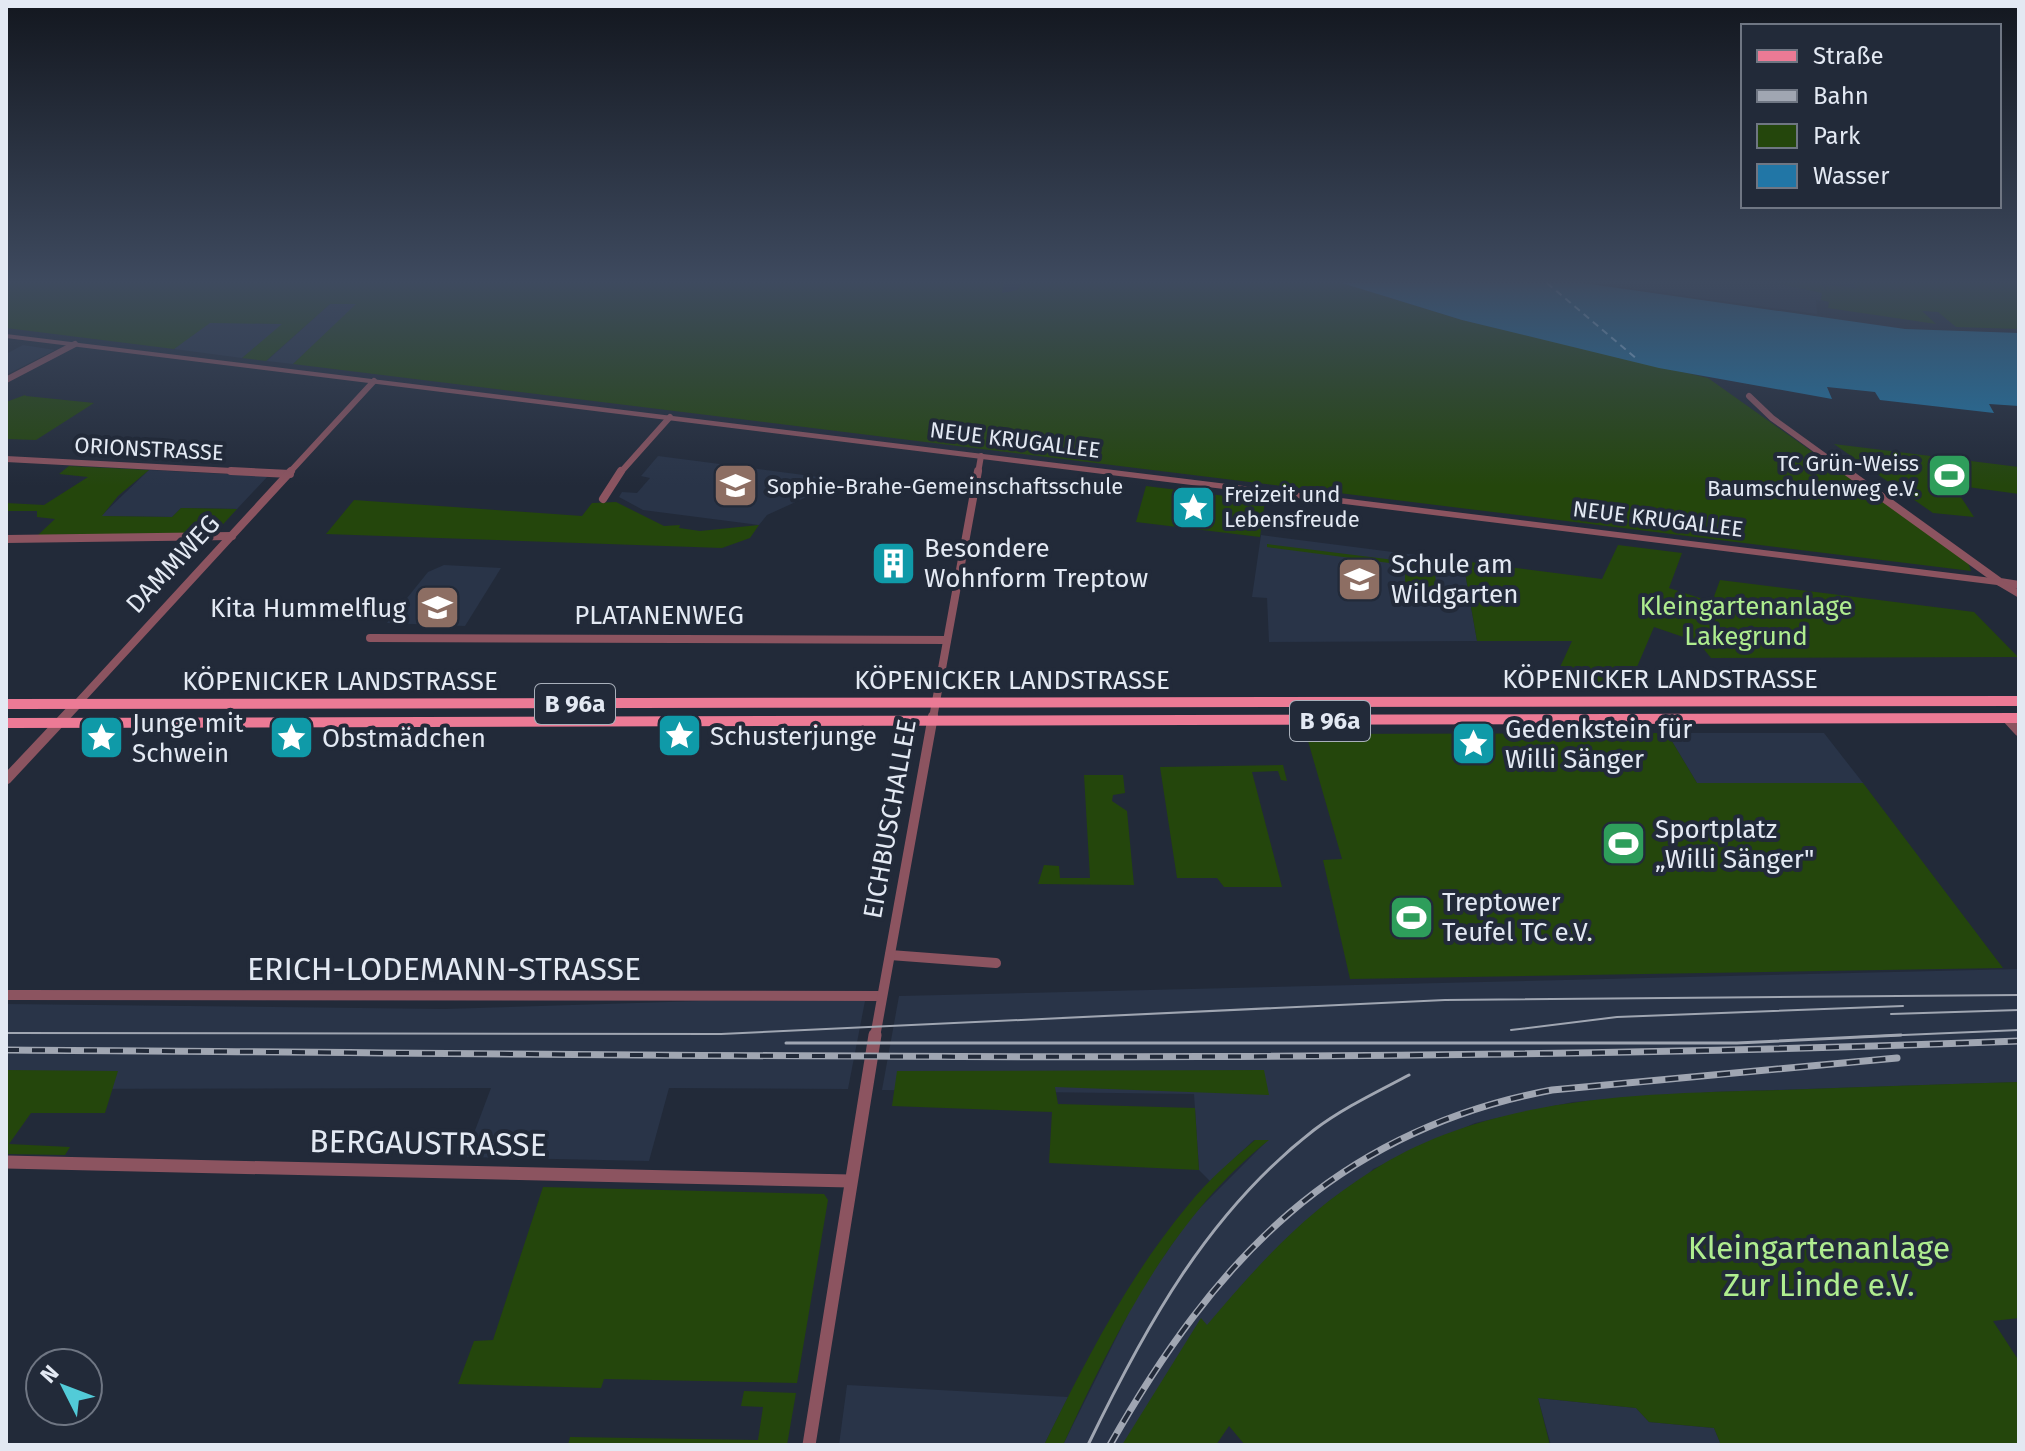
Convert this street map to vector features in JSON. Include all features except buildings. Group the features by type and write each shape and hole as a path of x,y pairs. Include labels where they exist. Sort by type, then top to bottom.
{"main road":[{"name":"KÖPENICKER LANDSTRASSE","path":"6,704 2019,701"},
{"name":"KÖPENICKER LANDSTRASSE","path":"6,723 2013,718"}],"street":[{"path":"6,380 62,351"},
{"name":"NEUE KRUGALLEE","path":"129,351 2019,585"},
{"name":"DAMMWEG","path":"6,780 374,381"},
{"path":"1749,396 1772,418 2019,595"},
{"path":"603,499 622,470 670,417"},
{"name":"EICHBUSCHALLEE","path":"809,1445 882,996 981,456"},
{"name":"ORIONSTRASSE","path":"6,459 290,474"},
{"path":"6,539 232,536"},
{"name":"PLATANENWEG","path":"370,638 947,640"},
{"path":"2013,718 2019,731"},
{"name":"EICHBUSCHALLEE","path":"890,955 996,963"},
{"name":"ERICH-LODEMANN-STRASSE","path":"6,995 882,996"},
{"name":"BERGAUSTRASSE","path":"6,1162 850,1181"}],"shaded area":[{"path":"12,351 54,351 6,375 6,354"},
{"path":"187,351 251,351 242,358"},
{"path":"278,351 307,351 293,364 267,361"},
{"name":"Sophie-Brahe-Gemeinschaftsschule","path":"658,456 834,479 823,496 811,495 767,515 759,525 643,510 619,497 622,492 637,493 650,478 641,476"},
{"path":"149,470 268,476 237,509 181,508 172,517 101,516"},
{"name":"Schule am Wildgarten","path":"1261,535 1463,561 1477,641 1269,642 1267,598 1252,597"},
{"name":"Kita Hummelflug","path":"444,565 501,568 465,626 387,623 428,572"},
{"path":"1667,733 1824,733 1863,783 1697,783"},
{"path":"2019,969 2019,1082 1715,1092 1573,1102 1475,1123 1373,1169 1138,1445 1063,1445 1137,1296 1159,1263 1191,1217 1268,1140 1254,1140 1210,1181 1199,1170 1194,1094 882,1090 899,996"},
{"path":"700,1001 865,1001 848,1089 669,1088 649,1161 465,1157 491,1088 6,1089 6,1004 444,1009"},
{"path":"847,1385 1068,1397 1044,1445 839,1445"},
{"path":"1538,1398 1636,1408 1649,1422 1714,1428 1721,1445 1551,1445"}],"green space":[{"path":"251,351 278,351 266,361 242,358"},
{"path":"307,351 1592,351 1708,378 1968,562 1971,571 293,364"},
{"path":"25,395 94,403 36,440 6,439 6,402"},
{"name":"TC Grün-Weiss Baumschulenweg e.V.","path":"1834,444 2019,467 2019,494 1953,485 1974,517 1933,513"},
{"path":"69,466 149,470 118,496 102,516 172,517 181,508 237,509 215,533 38,535 55,519 37,517 37,511 6,511 6,503 44,505 88,477 59,474"},
{"path":"1146,486 1265,501 1260,537 1136,522"},
{"path":"354,500 582,516 592,503 616,502 664,526 680,525 679,528 700,531 759,525 750,538 722,548 326,534"},
{"path":"1267,544 1458,568 1458,574 1435,570 1437,605 1405,601 1405,565 1267,547"},
{"name":"Kleingartenanlage Lakegrund","path":"1618,545 1682,553 1669,588 1712,602 1720,580 1974,612 2018,657 1711,658 1698,642 1654,627 1628,688 1550,689 1572,641 1477,641 1463,561 1602,579"},
{"name":"Sportplatz „Willi Sänger\"","path":"1667,733 1697,783 1863,783 2003,968 1350,979 1323,860 1342,859 1306,734"},
{"path":"1283,765 1287,781 1281,780 1278,771 1252,772 1282,887 1224,887 1217,878 1177,878 1160,767"},
{"path":"1084,775 1123,775 1125,793 1113,795 1112,801 1127,811 1134,885 1038,884 1044,865 1059,866 1060,878 1090,878"},
{"path":"6,1070 118,1071 105,1113 31,1113 9,1144 70,1147 65,1155 6,1154"},
{"path":"1264,1070 1269,1095 1055,1087 1058,1104 1195,1108 1199,1170 1049,1163 1052,1112 892,1106 897,1071"},
{"name":"Kleingartenanlage Zur Linde e.V.","path":"2019,1082 2019,1318 1993,1321 2019,1361 2019,1445 1721,1445 1714,1428 1649,1422 1636,1408 1538,1398 1550,1445 1245,1445 1229,1426 1216,1445 1122,1445 1201,1318 1207,1325 1263,1261 1323,1206 1370,1172 1417,1146 1466,1127 1517,1113 1623,1097"},
{"path":"1255,1140 1269,1140 1234,1171 1203,1205 1174,1241 1149,1280 1103,1361 1063,1445 1044,1445 1092,1351 1147,1260 1196,1195"},
{"path":"543,1187 824,1194 828,1200 797,1383 604,1379 601,1388 458,1384 474,1341 493,1340"},
{"path":"744,1391 796,1393 787,1445 568,1445 570,1437 758,1440 763,1407 741,1406"}],"water":[{"path":"1588,351 2019,351 2019,406 1989,404 1994,413 1880,400 1875,392 1827,387 1832,399 1659,368"}],"ferry route":[{"path":"1627,351 1637,359"}],"tram line":[{"path":"6,1033 721,1034 1445,1000 2019,995"},
{"path":"1511,1030 1617,1017 1903,1006"},
{"path":"1891,1014 2019,1010"},
{"path":"1883,1036 2019,1030"},
{"path":"1883,1036 1901,1035"},
{"path":"786,1043 1737,1043 1883,1036"},
{"path":"1857,1037 1883,1036"},
{"path":"1088,1445 1157,1315 1211,1235 1242,1197 1276,1162 1314,1130 1348,1107 1409,1075"}],"railway":[{"path":"6,1050 761,1056 1265,1056 1768,1049 2019,1041"},
{"path":"1110,1445 1150,1379 1193,1318 1239,1262 1289,1214 1345,1171 1406,1136 1475,1109 1552,1090 1897,1058"}],"place":[{"name":"TC Grün-Weiss Baumschulenweg e.V.","path":"1950,476"},
{"name":"Sophie-Brahe-Gemeinschaftsschule","path":"736,486"},
{"name":"Freizeit und Lebensfreude","path":"1193,507"},
{"name":"Besondere Wohnform Treptow","path":"893,563"},
{"name":"Schule am Wildgarten","path":"1360,579"},
{"name":"Kita Hummelflug","path":"437,608"},
{"name":"Schusterjunge","path":"679,736"},
{"name":"Junge mit Schwein","path":"101,738"},
{"name":"Obstmädchen","path":"291,738"},
{"name":"Gedenkstein für Willi Sänger","path":"1474,744"},
{"name":"Sportplatz „Willi Sänger\"","path":"1624,844"},
{"name":"Treptower Teufel TC e.V.","path":"1411,917"}]}
